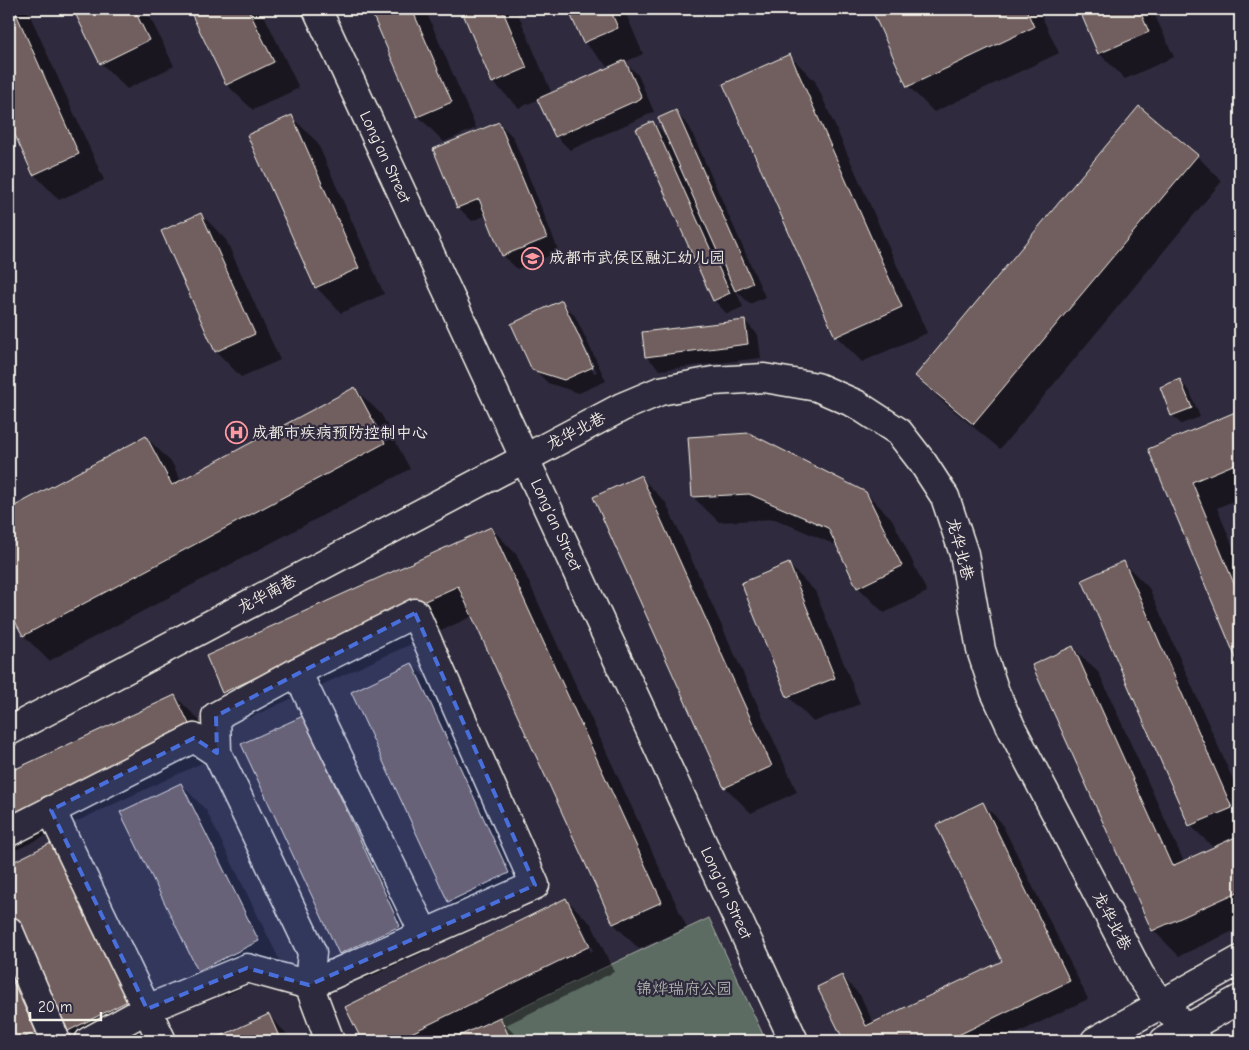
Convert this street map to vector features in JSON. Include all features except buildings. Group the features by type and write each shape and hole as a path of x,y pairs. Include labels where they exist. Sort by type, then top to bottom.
{"street":[{"name":"Long'an Street","path":"316,9 794,1041"},
{"name":"龙华北巷","path":"524,458 622,407 660,391 721,380 764,378 817,388 856,404 899,432 923,463 945,497 964,554 981,650 995,692 1012,729 1140,975 1161,1004 1192,1035"},
{"name":"龙华南巷","path":"9,731 524,458"},
{"path":"89,1041 146,1010 247,968 310,985 535,885 415,614 297,672 216,716 217,753 312,952 310,985 330,1041"},
{"path":"297,672 425,935"},
{"path":"9,832 194,738 217,753"},
{"path":"51,810 162,1041"},
{"path":"9,931 56,1041"},
{"path":"1095,1041 1240,960"},
{"path":"1164,1041 1192,1035 1240,999"}],"highlighted area":[{"path":"415,613 535,885 309,985 247,968 147,1009 51,810 194,738 217,753 216,716"}],"green space":[{"name":"锦烨瑞府公园","path":"709,918 766,1041 511,1041 500,1017"}],"place":[{"name":"成都市武侯区融汇幼儿园","path":"533,258"},
{"name":"成都市疾病预防控制中心","path":"236,433"}]}
